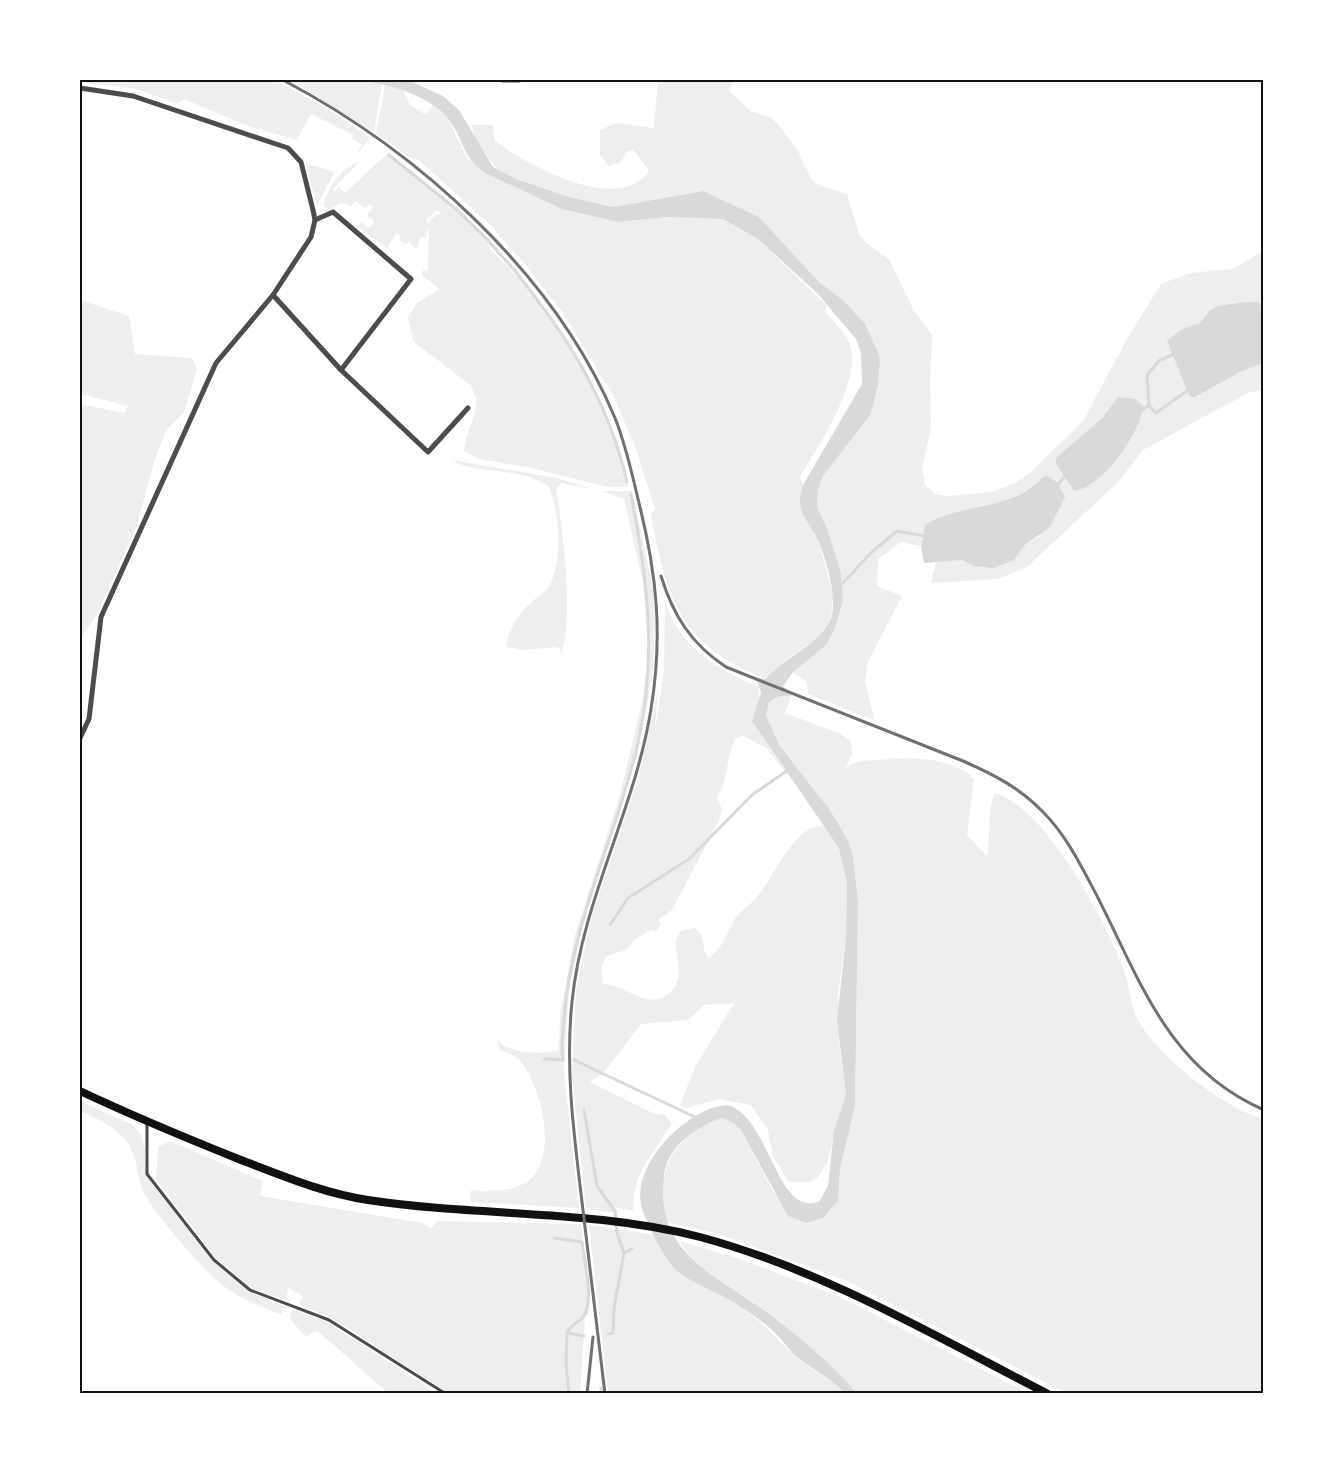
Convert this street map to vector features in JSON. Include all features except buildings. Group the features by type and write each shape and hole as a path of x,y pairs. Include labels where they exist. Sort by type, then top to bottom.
{"main road":[{"path":"80,1091 147,1123 319,1190 413,1206 559,1214 632,1223 717,1242 795,1269 852,1295 1048,1394"}],"street":[{"path":"503,80 519,80"},
{"path":"80,88 133,96 288,148 301,162 315,220 311,237 273,295 216,363 101,617 88,719 80,738"},
{"path":"315,220 333,212 411,279 342,370"},
{"path":"273,295 342,370 428,452 468,408"}],"lane":[{"path":"147,1123 147,1174 214,1260 250,1290 329,1320 446,1394"}],"shaded area":[{"path":"80,80 274,80 330,110 370,138 354,159 362,145 352,138 353,135 311,114 297,140 248,126 184,99 177,104 136,89 80,82"},
{"path":"291,80 362,80 382,84 374,132"},
{"path":"362,80 408,80 443,96 459,110 493,167 519,180 569,197 613,207 703,191 759,217 819,282 843,300 865,324 880,357 878,385 871,414 823,476 818,489 817,507 828,531 841,573 843,601 835,628 826,645 793,672 783,686 792,695 778,697 769,702 766,715 779,745 830,810 847,839 853,856 858,902 855,1106 840,1169 838,1201 823,1218 807,1223 788,1216 741,1130 734,1123 722,1118 693,1132 677,1147 666,1165 663,1202 668,1224 678,1242 692,1258 800,1338 827,1361 856,1393 845,1393 799,1359 758,1318 674,1268 655,1237 640,1201 641,1185 647,1169 655,1153 667,1139 693,1117 724,1105 733,1107 744,1115 763,1143 778,1174 796,1198 807,1203 819,1202 828,1186 834,1131 846,1095 837,1020 846,937 847,883 839,848 752,721 761,693 756,678 766,679 816,638 830,621 833,603 828,569 818,540 801,508 800,499 803,485 862,384 861,353 856,339 817,293 758,239 723,219 668,217 618,222 562,209 485,173 471,159 449,120 431,104 409,92"},
{"path":"658,80 734,80 729,91 749,110 771,118 779,125 797,149 812,180 821,186 847,194 859,234 866,243 889,259 914,311 932,335 931,427 922,470 925,485 935,494 947,496 991,492 1015,483 1031,472 1083,421 1127,339 1161,284 1190,273 1233,269 1263,251 1263,307 1257,302 1246,302 1209,311 1200,323 1182,329 1195,397 1242,371 1263,363 1263,390 1248,393 1143,450 1119,481 1027,567 998,579 931,583 936,562 963,560 983,568 1014,560 1025,545 1040,536 1036,485 1006,502 942,516 922,534 921,546 901,542 878,559 877,586 902,596 868,662 865,680 874,720 808,694 807,682 793,672 802,664 843,601 841,573 828,531 817,507 818,489 823,476 871,414 878,385 843,300 819,282 759,217 703,191 613,207 569,197 519,180 496,168 474,138 472,125 493,125 494,140 549,172 572,182 617,189 636,183 649,170 633,150 627,152 621,162 609,166 600,155 600,130 616,123 654,128","holes":["1118,397 1137,427 1118,455 1074,491 1056,465 1056,458 1102,418"]},
{"path":"385,85 403,90 410,105 426,115 433,105 448,119 467,158 485,173 562,209 618,222 668,217 723,219 758,239 827,306 825,312 836,323 850,345 852,360 850,377 827,431 800,477 803,485 800,503 819,542 833,595 831,619 817,639 786,659 766,679 737,666 714,651 696,635 682,616 663,571 651,514 655,509 636,449 614,397 563,313 529,269 490,225 419,160 409,157 376,133"},
{"path":"387,154 441,196 478,231 490,243 488,246 539,304 572,353 599,404 611,431 628,487 607,487 527,467 479,459 464,451 475,410 474,393 470,385 413,341 408,317 417,303 439,289 422,275 423,270 428,272 429,224 426,238 420,237 417,249 408,242 406,244 399,240 401,236 396,233 387,249 357,226 361,222 369,228 374,222 367,215 373,207 369,204 365,208 355,201 351,206 341,203 330,209 324,206 328,191 348,168 360,161 333,189 335,191 339,187 345,193","holes":["435,211 442,212 429,220 429,224 426,221"]},
{"path":"305,163 335,172 317,205"},
{"path":"80,300 129,316 135,354 192,358 197,369 184,412 167,429 155,459 137,525 96,616 80,639 80,404 125,413 128,406 80,394"},
{"path":"1258,302 1263,307 1263,363 1242,371 1195,397 1190,397 1167,341 1182,329 1200,323 1209,311 1217,306"},
{"path":"1118,397 1135,399 1143,406 1135,430 1128,444 1108,470 1085,488 1074,491 1056,464 1056,458 1102,418"},
{"path":"452,460 557,478 596,490 562,483 556,488 567,596 565,638 561,655 560,649 556,647 523,650 506,647 509,634 520,615 529,604 545,592 553,577 559,538 556,510 549,487 526,476 472,468"},
{"path":"1045,475 1057,482 1065,497 1050,527 1025,545 1014,560 993,568 973,566 963,560 924,563 921,546 925,525 955,512 1001,502 1016,496 1031,488"},
{"path":"602,491 632,491 653,589 655,613 653,672 638,752 587,905 569,990 564,1072 579,1208 471,1202 470,1191 514,1188 528,1181 538,1170 545,1138 544,1120 539,1101 526,1069 517,1058 500,1050 497,1040 518,1051 544,1053 559,1050 560,1014 575,935 620,795 642,702 649,653 643,582 624,499"},
{"path":"665,601 679,631 701,654 728,673 758,686 760,700 752,721 792,780 766,748 744,736 736,738 730,752 724,782 717,798 722,809 719,821 672,910 658,920 661,924 656,931 652,930 635,939 626,950 606,956 601,968 603,984 612,985 649,999 659,999 667,995 678,979 676,944 681,931 695,928 699,931 709,958 721,945 736,917 764,888 786,852 804,833 814,827 825,826 840,848 847,883 846,937 838,994 839,1044 846,1095 827,1163 818,1177 810,1182 789,1182 773,1156 768,1130 751,1105 719,1099 687,1108 680,1105 695,1067 734,1003 704,1005 688,1020 641,1024 605,1071 590,1082 655,1114 665,1115 672,1123 640,1174 636,1185 633,1211 614,1207 613,1213 586,1209 572,1075 576,991 591,918 638,779 658,691 655,729 664,672"},
{"path":"792,695 785,713 841,734 851,742 852,754 845,769 861,761 905,758 935,760 962,770 974,779 967,835 987,856 991,807 995,793 1015,803 1034,820 1054,843 1089,896 1124,970 1136,1016 1149,1036 1177,1066 1194,1080 1230,1104 1263,1119 1263,1393 1066,1393 847,1281 719,1234 667,1222 663,1187 671,1158 679,1145 690,1135 722,1118 734,1123 741,1130 774,1193 807,1223 823,1218 838,1201 840,1169 855,1106 858,902 853,857 847,839 830,810 779,745 766,715 769,702 778,697"},
{"path":"80,1101 131,1124 140,1133 145,1149 146,1176 212,1261 249,1292 284,1306 281,1315 234,1293 202,1266 172,1232 144,1194 134,1156 125,1140 112,1128 80,1111"},
{"path":"170,1141 263,1181 260,1196 422,1223 432,1228 437,1221 581,1224 590,1299 588,1315 585,1316 580,1393 448,1393 332,1318 299,1304 303,1296 288,1288 286,1300 253,1289 215,1257 156,1179 158,1147"},
{"path":"589,1225 655,1235 664,1251 682,1272 744,1309 794,1355 845,1393 608,1393"},
{"path":"679,1241 737,1258 840,1297 1028,1393 856,1393 836,1370 808,1345 764,1310 703,1268"},
{"path":"292,1309 327,1322 436,1393 388,1393 319,1332 314,1331 306,1337 290,1319"}],"waterway":[{"path":"389,155 456,209 489,241"},
{"path":"490,243 518,274"},
{"path":"518,275 554,323 585,372 610,425 627,482"},
{"path":"1149,405 1147,375 1160,360 1175,354"},
{"path":"1142,410 1149,405 1156,413 1188,390"},
{"path":"1057,486 1066,474"},
{"path":"563,1060 562,1045 568,983 576,948 629,778 644,712 649,650 648,619 642,557 631,495"},
{"path":"840,586 872,552 897,531 924,536"},
{"path":"610,925 628,898 689,859 752,795 788,770"},
{"path":"544,1059 563,1060"},
{"path":"574,1060 697,1118"},
{"path":"584,1110 597,1186 615,1211 617,1233 624,1253"},
{"path":"554,1238 582,1242 588,1281 588,1301 583,1317 570,1327 567,1333 584,1336"},
{"path":"608,1334 613,1333 614,1308 624,1253 632,1249"},
{"path":"567,1333 566,1364 569,1394"},
{"path":"601,1388 601,1394"}],"railway":[{"path":"283,80 334,109 432,180 519,266 557,314 589,365 615,418 631,470 654,580 657,630 655,682 643,746 633,783 586,927 572,1002 569,1052 573,1127 605,1394"},
{"path":"661,576 671,603 685,628 703,649 726,667 963,761 1006,782 1034,803 1059,830 1072,850 1143,988 1160,1018 1180,1046 1203,1070 1231,1092 1264,1110"},
{"path":"587,1394 593,1337"}]}
